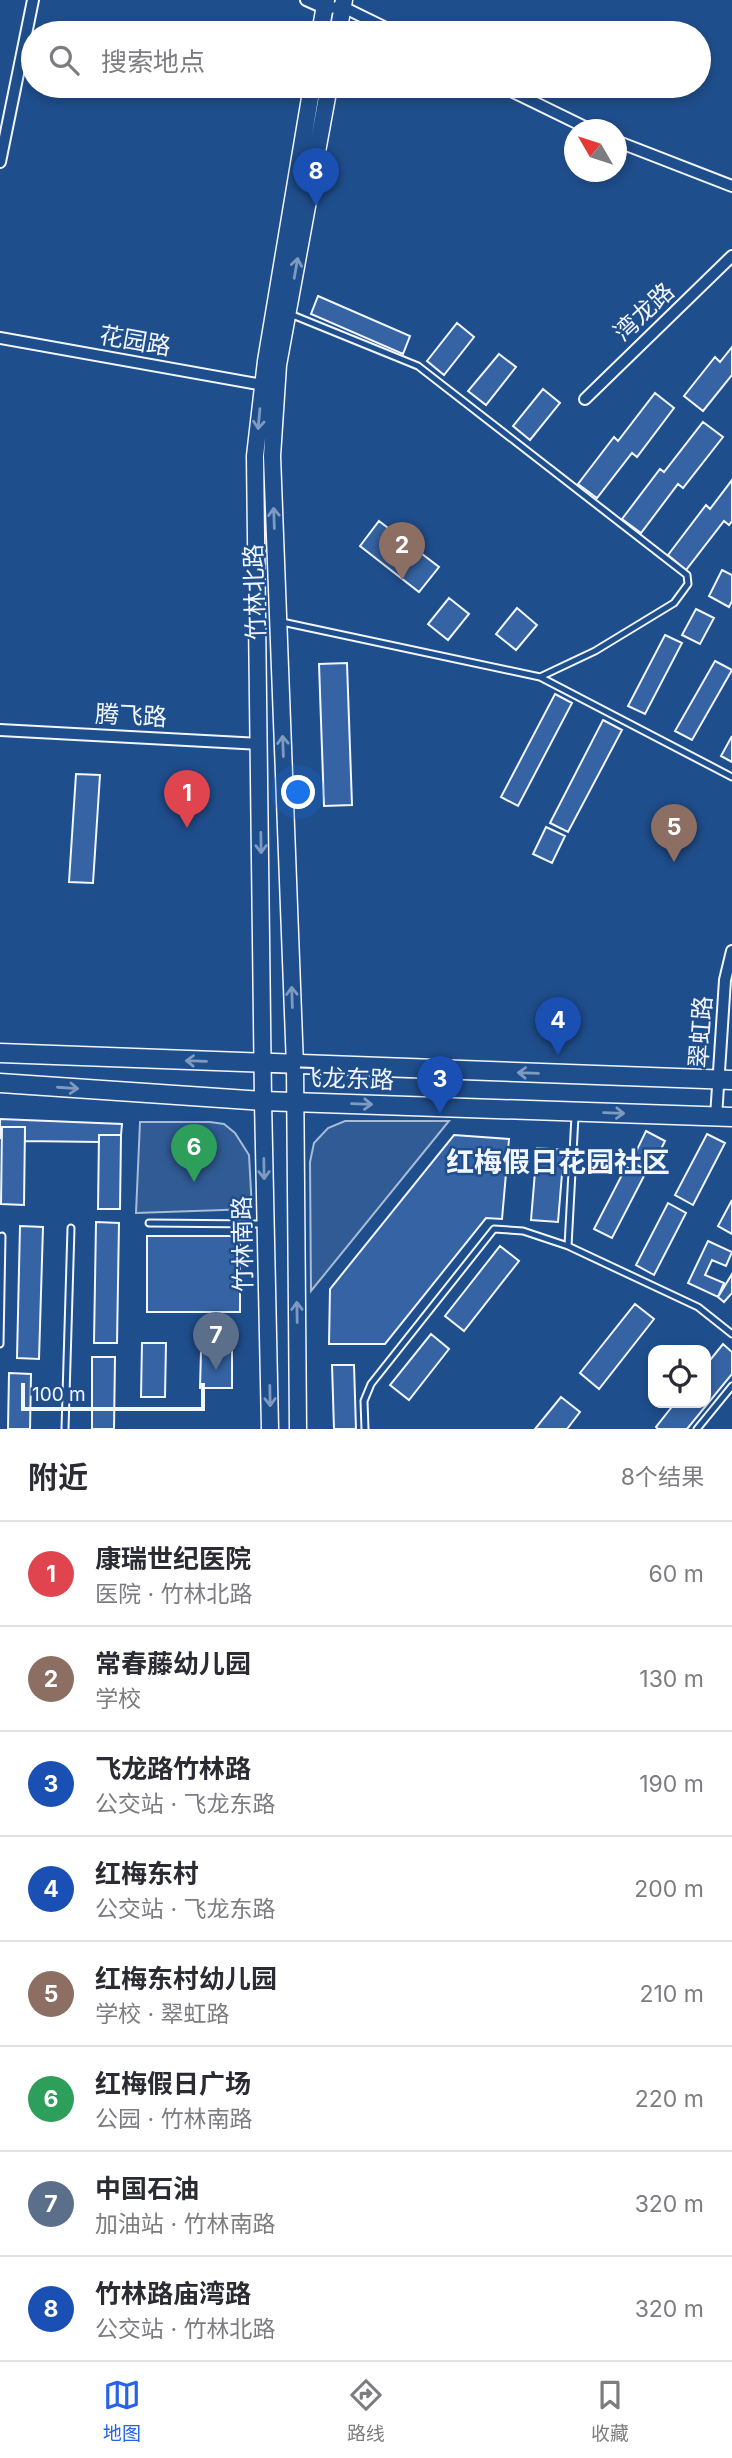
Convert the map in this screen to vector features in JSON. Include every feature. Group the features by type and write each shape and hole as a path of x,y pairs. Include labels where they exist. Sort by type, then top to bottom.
{"main road":[{"path":"340,21 343,3"},
{"name":"竹林北路","path":"263,1101 255,456 262,385 310,98"},
{"name":"竹林北路","path":"294,1101 295,1066 272,444 278,365 326,98"},
{"name":"飞龙东路","path":"0,1053 725,1080"},
{"name":"飞龙东路","path":"0,1083 263,1101 724,1117"},
{"name":"竹林南路","path":"263,1101 270,1429"},
{"path":"294,1101 298,1429"}],"street":[{"path":"29,21 33,0"},
{"path":"306,0 325,4 343,3 375,21"},
{"path":"0,162 21,59"},
{"path":"526,98 568,119"},
{"path":"627,145 732,186"},
{"name":"湾龙路","path":"585,399 732,256"},
{"name":"花园路","path":"0,338 262,385"},
{"name":"腾飞路","path":"0,730 260,744"},
{"name":"翠虹路","path":"724,1117 726,980 732,951"}],"lane":[{"path":"288,313 418,366 687,575 688,584 674,603 595,651 540,677"},
{"path":"279,622 540,677 732,777"},
{"path":"568,1246 575,1112"},
{"path":"149,1223 265,1224"},
{"path":"65,1429 71,1227"},
{"path":"365,1429 364,1401 371,1384 494,1229 523,1231 568,1246 698,1307 732,1334"},
{"path":"0,1344 2,1236"},
{"path":"696,1429 732,1386"}],"shaded area":[{"path":"345,1121 449,1121 311,1291 310,1162 314,1143 328,1128"},
{"path":"140,1122 224,1124 235,1133 249,1155 252,1209 136,1213"}],"building":[{"path":"318,296 410,336 403,354 311,314"},
{"path":"457,323 474,337 444,375 427,361"},
{"path":"732,347 732,375 703,411 684,396 715,357 720,362"},
{"path":"499,354 516,367 486,405 468,391"},
{"path":"543,389 560,403 530,440 513,426"},
{"path":"655,393 674,408 637,457 632,453 597,498 578,484 614,437 618,441"},
{"path":"703,422 723,437 683,488 678,484 641,533 622,519 660,469 664,472"},
{"path":"732,480 732,521 729,525 724,521 686,570 668,555 706,505 710,509"},
{"path":"379,521 439,567 419,592 360,546"},
{"path":"722,570 732,575 732,601 729,607 709,596"},
{"path":"449,598 469,614 448,640 428,624"},
{"path":"517,608 537,625 516,650 496,634"},
{"path":"696,609 714,618 700,644 682,635"},
{"path":"665,635 682,643 645,714 628,706"},
{"path":"715,661 732,670 692,740 675,731"},
{"path":"347,663 352,805 324,806 319,664"},
{"path":"555,694 572,703 518,806 501,797"},
{"path":"603,720 622,730 568,832 550,823"},
{"path":"732,736 732,762 721,756"},
{"path":"76,774 100,775 93,883 69,882"},
{"path":"546,827 565,836 552,863 533,854"},
{"path":"0,1119 122,1124 121,1135 99,1135 99,1142 25,1141 25,1127 2,1127 0,1139"},
{"path":"2,1127 25,1127 24,1205 1,1204"},
{"path":"646,1131 665,1141 650,1172 631,1162"},
{"path":"707,1134 725,1143 693,1205 675,1195"},
{"path":"99,1135 121,1135 120,1209 98,1209"},
{"path":"454,1135 509,1139 502,1219 486,1218 385,1344 329,1344 330,1289"},
{"path":"537,1148 564,1150 558,1222 531,1220"},
{"path":"626,1167 644,1176 612,1238 594,1229"},
{"path":"732,1200 732,1234 718,1226"},
{"path":"668,1203 686,1213 654,1275 636,1265"},
{"path":"96,1222 119,1223 117,1343 94,1343"},
{"path":"20,1226 43,1227 39,1359 17,1358"},
{"path":"147,1236 240,1236 240,1312 147,1312"},
{"path":"708,1241 732,1252 726,1266 712,1260 705,1275 724,1283 718,1297 688,1283"},
{"path":"500,1246 519,1261 464,1331 445,1316"},
{"path":"732,1274 732,1293 724,1302 718,1297"},
{"path":"635,1304 654,1319 599,1389 580,1373"},
{"path":"431,1334 449,1349 409,1400 390,1385"},
{"path":"142,1343 166,1343 165,1397 141,1397"},
{"path":"723,1344 732,1352 732,1374 711,1400 711,1359"},
{"path":"201,1351 232,1351 232,1388 200,1388"},
{"path":"92,1357 115,1357 114,1429 92,1429"},
{"path":"332,1365 354,1365 356,1429 334,1429"},
{"path":"9,1373 31,1374 30,1429 8,1429"},
{"path":"561,1397 580,1412 567,1429 535,1429"},
{"path":"671,1408 704,1408 687,1429 656,1427"}],"place":[{"name":"竹林路庙湾路","path":"316,206"},
{"name":"常春藤幼儿园","path":"402,580"},
{"name":"康瑞世纪医院","path":"187,828"},
{"name":"红梅东村幼儿园","path":"674,862"},
{"name":"红梅东村","path":"558,1055"},
{"name":"飞龙路竹林路","path":"440,1114"},
{"name":"红梅假日广场","path":"194,1182"},
{"name":"中国石油","path":"216,1370"}],"district":[{"name":"红梅假日花园社区","path":"558,1162"}]}
